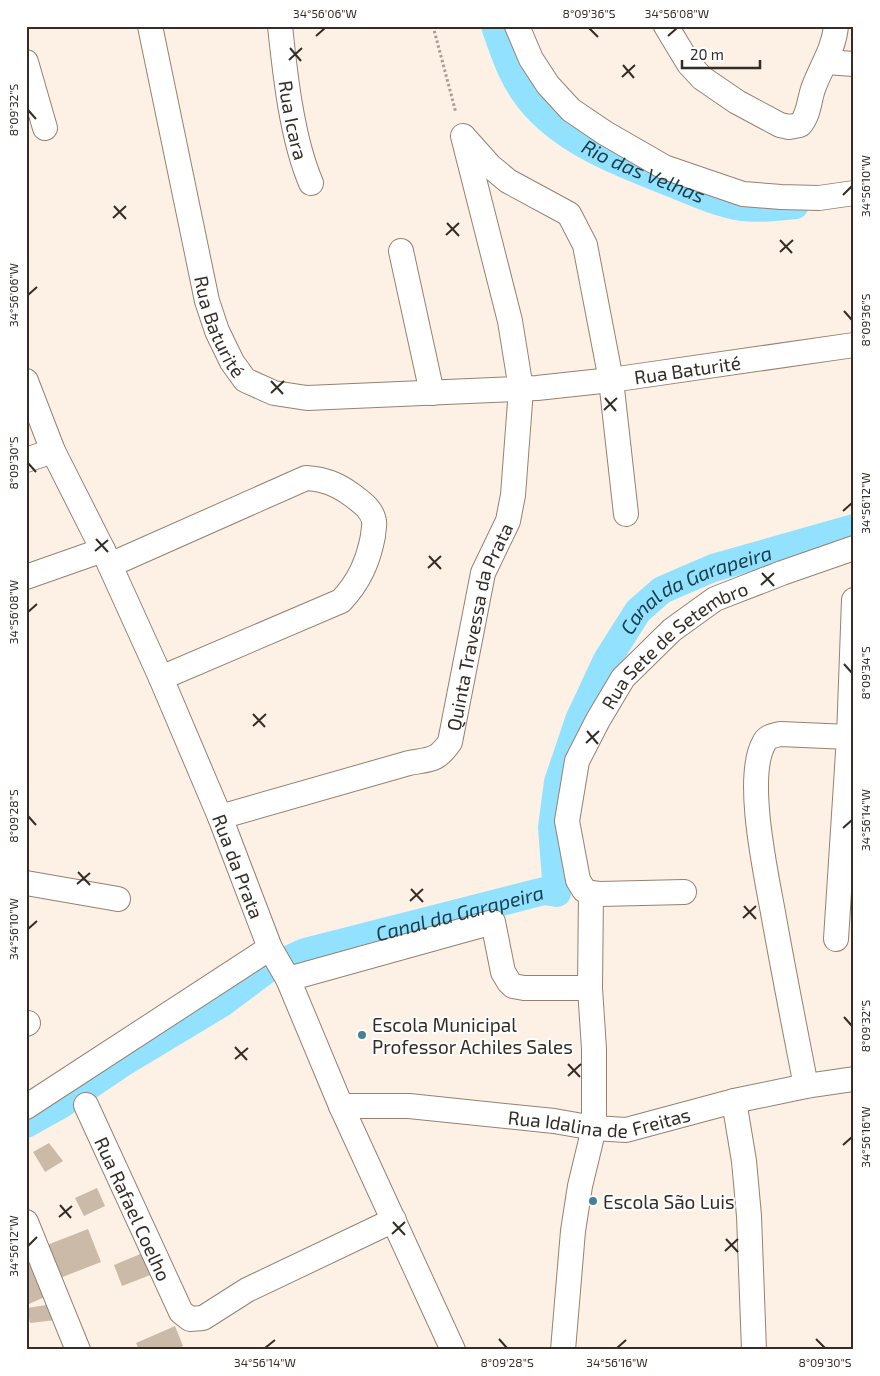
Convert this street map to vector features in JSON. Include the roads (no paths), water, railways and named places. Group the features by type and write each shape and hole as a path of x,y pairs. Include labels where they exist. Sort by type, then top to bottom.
{"street":[{"name":"Rua Baturité","path":"150,26 207,301 232,362 245,380 274,393 307,398 521,389 611,380 854,345"},
{"name":"Rua Icara","path":"280,26 294,124 305,168 311,183"},
{"path":"517,26 531,59 548,85 571,110 664,167 743,194 819,198 854,193"},
{"path":"666,26 688,64 702,78 737,102 789,127 800,125 805,119 813,90 835,37 836,26"},
{"path":"26,62 45,128"},
{"path":"826,62 854,64"},
{"path":"521,389 510,321 463,136 490,166 508,180 568,214 585,245 611,380 626,514"},
{"path":"401,252 432,393"},
{"name":"Rua da Prata","path":"26,381 53,450 106,558 161,678 341,1106 453,1350"},
{"name":"Quinta Travessa da Prata","path":"220,817 436,758 450,742 483,573 508,521 513,495 521,389"},
{"path":"26,460 53,450"},
{"path":"26,577 106,558 306,478 320,478 342,487 362,502 370,511 375,522 372,542 364,569 353,589 341,601 161,678"},
{"name":"Rua Sete de Setembro","path":"593,894 582,888 575,871 567,821 570,794 577,761 598,720 623,678 672,630 715,599 782,572 854,548"},
{"path":"836,939 849,737 854,600"},
{"path":"806,1086 760,837 756,785 758,759 764,742 770,736 780,734 849,737"},
{"path":"26,883 118,899"},
{"path":"563,1350 573,1231 580,1186 594,1128 594,1049 590,988 593,894 684,892"},
{"path":"26,1107 280,964 493,922 503,972 514,986 524,988 590,988"},
{"name":"Rua Idalina de Freitas","path":"341,1106 409,1106 554,1121 594,1128 626,1130 734,1101 806,1086 854,1079"},
{"path":"734,1101 744,1161 749,1216 754,1350"},
{"name":"Rua Rafael Coelho","path":"86,1105 181,1312 190,1319 203,1318 248,1290 394,1220"},
{"path":"26,1222 78,1350"}],"waterway":[{"name":"Rio das Velhas","path":"495,26 511,69 522,89 536,107 566,133 619,162 724,203 755,208 795,205"},
{"name":"Canal da Garapeira","path":"26,1124 62,1104 124,1062 222,1003 266,970 305,952 544,891 557,893 552,827 558,782 579,720 607,660 638,611 662,590 713,568 854,528"}],"place":[{"name":"Escola Municipal Professor Achiles Sales","path":"362,1035"},
{"name":"Escola São Luis","path":"593,1201"}]}
